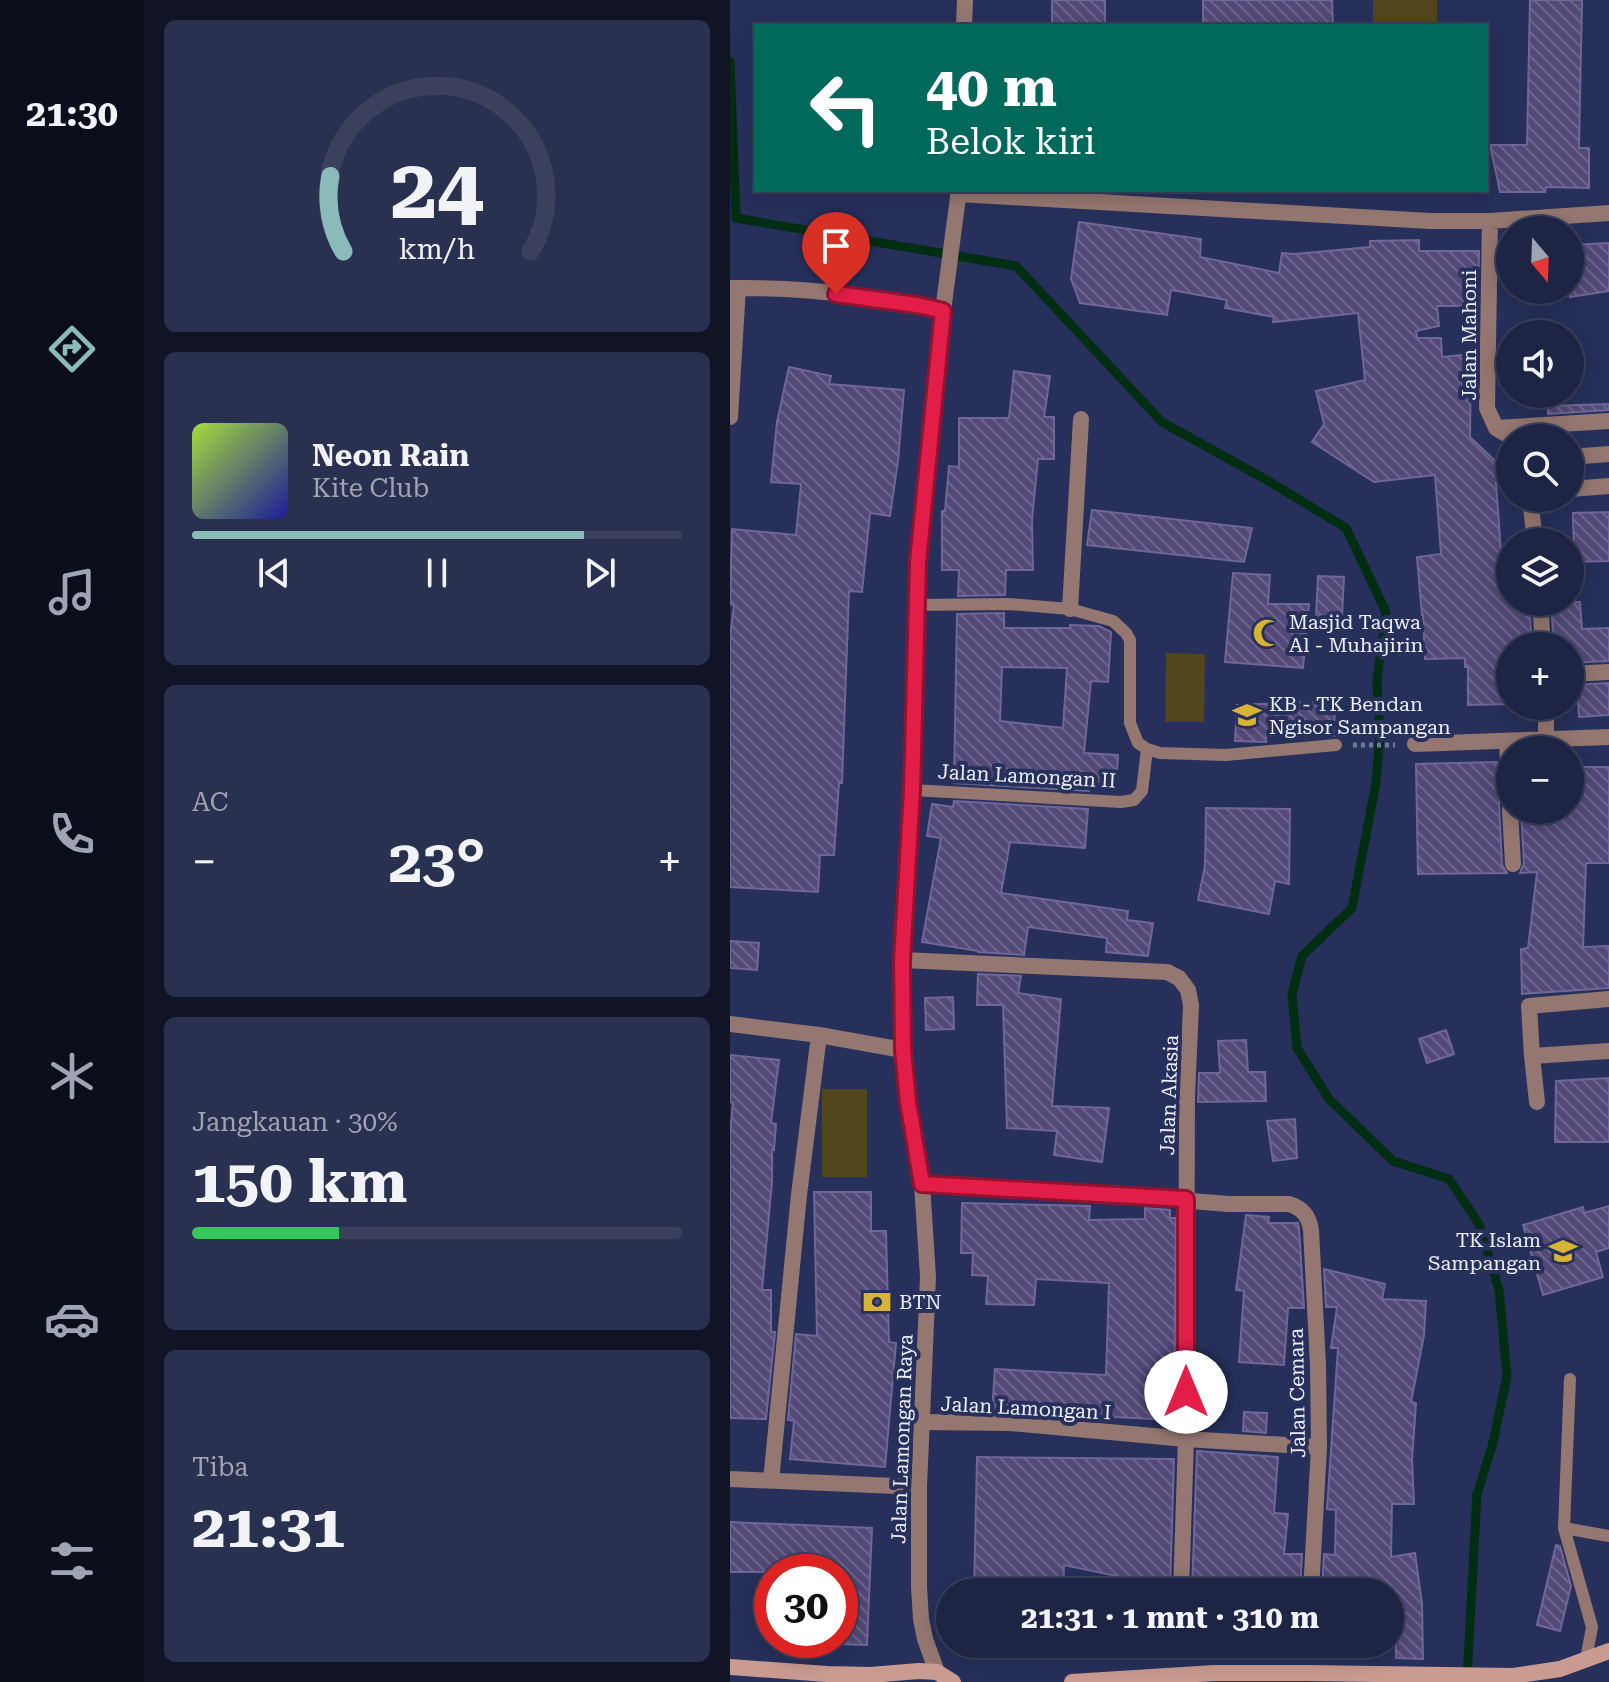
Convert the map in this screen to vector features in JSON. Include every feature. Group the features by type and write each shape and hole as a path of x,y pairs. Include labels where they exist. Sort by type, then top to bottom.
{"main road":[{"path":"1072,1682 1308,1673 1508,1678 1560,1669 1609,1651"},
{"path":"730,1667 856,1675 919,1671 953,1682"}],"street":[{"path":"964,24 965,0"},
{"path":"958,196 1430,221 1490,221 1609,213"},
{"name":"Jalan Lamongan Raya","path":"938,1677 921,1619 918,1561 928,1277 922,1184 903,1050 902,960 912,790 918,562 958,196"},
{"name":"Jalan Mahoni","path":"1490,221 1487,408 1496,428"},
{"path":"730,417 734,288 791,290 917,305 944,304"},
{"path":"1070,609 1081,419"},
{"path":"1561,424 1609,421"},
{"path":"1584,456 1609,454"},
{"path":"1584,488 1609,486"},
{"path":"1584,673 1609,672"},
{"path":"1584,738 1609,737"},
{"path":"1415,744 1496,741"},
{"path":"1511,824 1513,864"},
{"name":"Jalan Akasia","path":"902,960 1167,972 1179,978 1188,990 1191,1005 1187,1097 1186,1439 1181,1578"},
{"path":"1537,1102 1529,1006 1609,999"},
{"path":"730,1024 903,1050"},
{"path":"771,1481 799,1195 819,1035"},
{"path":"1532,1056 1609,1051"},
{"path":"922,1184 1186,1199"},
{"name":"Jalan Cemara","path":"1186,1199 1228,1204 1289,1204 1298,1207 1309,1222 1318,1365 1319,1447 1312,1578"},
{"name":"Jalan Lamongan I","path":"922,1422 1010,1423 1319,1447"},
{"path":"730,1479 919,1487"}],"lane":[{"path":"916,605 1009,604 1070,609 1113,621 1130,640 1130,723 1138,743 1147,749 1160,753 1226,755 1336,745"},
{"name":"Jalan Lamongan II","path":"912,790 1121,802 1134,800 1142,791 1147,749"},
{"path":"1570,1379 1564,1528 1592,1627 1586,1659"},
{"path":"1564,1528 1609,1536"}],"path":[{"path":"1336,745 1415,744"}],"shaded area":[{"path":"1373,0 1437,0 1437,24 1373,24"},
{"path":"1166,653 1205,654 1204,722 1165,722"},
{"path":"822,1089 867,1089 867,1177 822,1177"}],"building":[{"path":"1052,0 1105,0 1105,24 1052,24"},
{"path":"1203,0 1332,0 1333,24 1203,24"},
{"path":"1530,0 1582,0 1579,148 1589,148 1589,188 1546,187 1545,192 1500,192 1490,145 1527,145"},
{"path":"1079,222 1201,239 1200,257 1279,273 1282,253 1370,247 1370,241 1419,240 1419,251 1479,251 1478,306 1437,306 1439,326 1416,331 1417,338 1441,338 1442,357 1471,354 1470,437 1496,462 1496,512 1499,528 1496,528 1496,616 1530,616 1531,632 1496,632 1496,704 1468,705 1468,667 1465,667 1465,658 1425,659 1417,557 1441,554 1435,475 1374,482 1312,442 1324,424 1316,391 1365,380 1358,313 1273,322 1274,317 1225,308 1227,300 1171,290 1167,315 1080,303 1071,279"},
{"path":"1609,243 1609,291 1584,295 1584,244"},
{"path":"789,367 831,376 829,384 904,390 890,516 870,513 862,592 849,591 842,783 839,783 834,855 820,855 818,892 730,887 730,637 734,605 730,604 732,529 796,535 801,484 771,482 777,422"},
{"path":"1014,371 1050,376 1044,417 1054,417 1054,459 1038,459 1032,520 1033,570 1006,570 1005,595 958,596 959,570 942,570 942,511 945,511 949,466 959,467 959,418 1009,418"},
{"path":"1609,404 1609,410 1548,414 1548,408 1584,408 1584,405"},
{"path":"1092,510 1252,528 1244,562 1087,545"},
{"path":"1609,512 1609,561 1584,562 1584,528 1573,528 1573,513"},
{"name":"Masjid Taqwa Al - Muhajirin","path":"1233,573 1270,575 1268,604 1309,604 1303,668 1225,662"},
{"path":"1318,576 1344,577 1342,617 1316,616"},
{"path":"1004,613 1004,628 1099,626 1111,632 1108,682 1091,681 1084,753 1118,755 1116,784 1090,782 1089,791 954,783 957,614","holes":["1002,667 1067,668 1063,728 1000,721"]},
{"path":"1552,616 1581,616 1582,629 1609,628 1609,661 1584,662 1584,632 1553,632"},
{"path":"1609,683 1609,715 1584,717 1584,684"},
{"path":"1335,701 1334,736 1266,734 1266,742 1235,741 1237,705"},
{"path":"1496,762 1496,824 1500,824 1502,865 1507,873 1418,874 1416,764"},
{"path":"1584,767 1609,767 1609,863 1586,863 1583,947 1609,946 1609,988 1522,994 1521,949 1528,948 1537,872 1520,873 1524,863 1522,824 1584,824"},
{"path":"954,801 1088,809 1085,848 1010,842 1001,893 1128,911 1127,920 1153,923 1148,956 1106,952 1107,938 1028,927 1024,955 978,952 922,942 941,838 927,836 932,804 953,807"},
{"path":"1206,808 1290,809 1289,884 1275,881 1269,914 1198,900 1205,866"},
{"path":"730,941 759,943 757,970 730,968"},
{"path":"978,974 1021,976 1018,993 1061,999 1052,1106 1109,1108 1102,1162 1054,1155 1057,1131 1007,1128 1003,1005 977,1005"},
{"path":"953,997 954,1029 926,1030 925,998"},
{"path":"1446,1030 1454,1054 1427,1063 1419,1039"},
{"path":"1246,1040 1248,1072 1265,1072 1266,1101 1198,1102 1199,1073 1220,1073 1218,1041"},
{"path":"730,1055 779,1060 771,1123 776,1124 762,1290 771,1290 771,1332 775,1332 766,1419 730,1418 730,1134 733,1103 730,1102"},
{"path":"1609,1078 1609,1142 1555,1142 1556,1081"},
{"path":"1295,1119 1297,1158 1273,1161 1267,1121"},
{"path":"814,1192 871,1192 871,1231 886,1231 889,1342 896,1343 885,1467 790,1459 794,1421 788,1420 796,1334 817,1336"},
{"path":"962,1203 1090,1206 1089,1220 1145,1219 1145,1208 1170,1210 1170,1218 1176,1218 1174,1420 992,1411 995,1369 1106,1375 1109,1283 1036,1279 1034,1305 986,1304 988,1276 972,1275 973,1253 961,1253"},
{"name":"TK Islam Sampangan","path":"1609,1206 1609,1248 1596,1252 1603,1277 1543,1295 1523,1225 1583,1207 1584,1213"},
{"path":"1246,1215 1269,1217 1268,1223 1298,1223 1304,1308 1288,1308 1284,1365 1239,1362 1244,1291 1236,1290"},
{"path":"1324,1269 1385,1284 1382,1299 1426,1301 1424,1335 1411,1402 1416,1403 1412,1460 1414,1504 1392,1504 1391,1557 1415,1553 1422,1604 1423,1659 1396,1658 1404,1658 1404,1578 1323,1578 1324,1554 1335,1555 1336,1510 1327,1509 1338,1348 1331,1348 1337,1307 1326,1307"},
{"path":"1244,1412 1267,1413 1266,1433 1243,1431"},
{"path":"1197,1451 1278,1457 1274,1513 1288,1514 1284,1554 1302,1554 1301,1578 1192,1578"},
{"path":"977,1457 1174,1459 1170,1578 1126,1578 1064,1565 1064,1578 974,1578"},
{"path":"730,1522 872,1528 867,1645 858,1645 858,1554 754,1554 754,1572 730,1572"},
{"path":"1556,1545 1560,1546 1571,1586 1560,1631 1537,1625"}],"waterway":[{"path":"730,61 736,218 1016,266 1162,422 1346,528 1386,612 1377,681 1380,735 1376,783 1352,908 1302,956 1292,994 1297,1048 1329,1099 1393,1161 1449,1179 1479,1224 1499,1290 1507,1376 1492,1447 1477,1494 1467,1679"}],"place":[{"name":"Masjid Taqwa Al - Muhajirin","path":"1267,633"},
{"name":"KB - TK Bendan Ngisor Sampangan","path":"1247,715"},
{"name":"TK Islam Sampangan","path":"1563,1251"},
{"name":"BTN","path":"877,1302"}],"route":[{"path":"836,294 943,311 918,562 912,790 902,960 903,1050 922,1184 1186,1199 1186,1392"}]}
